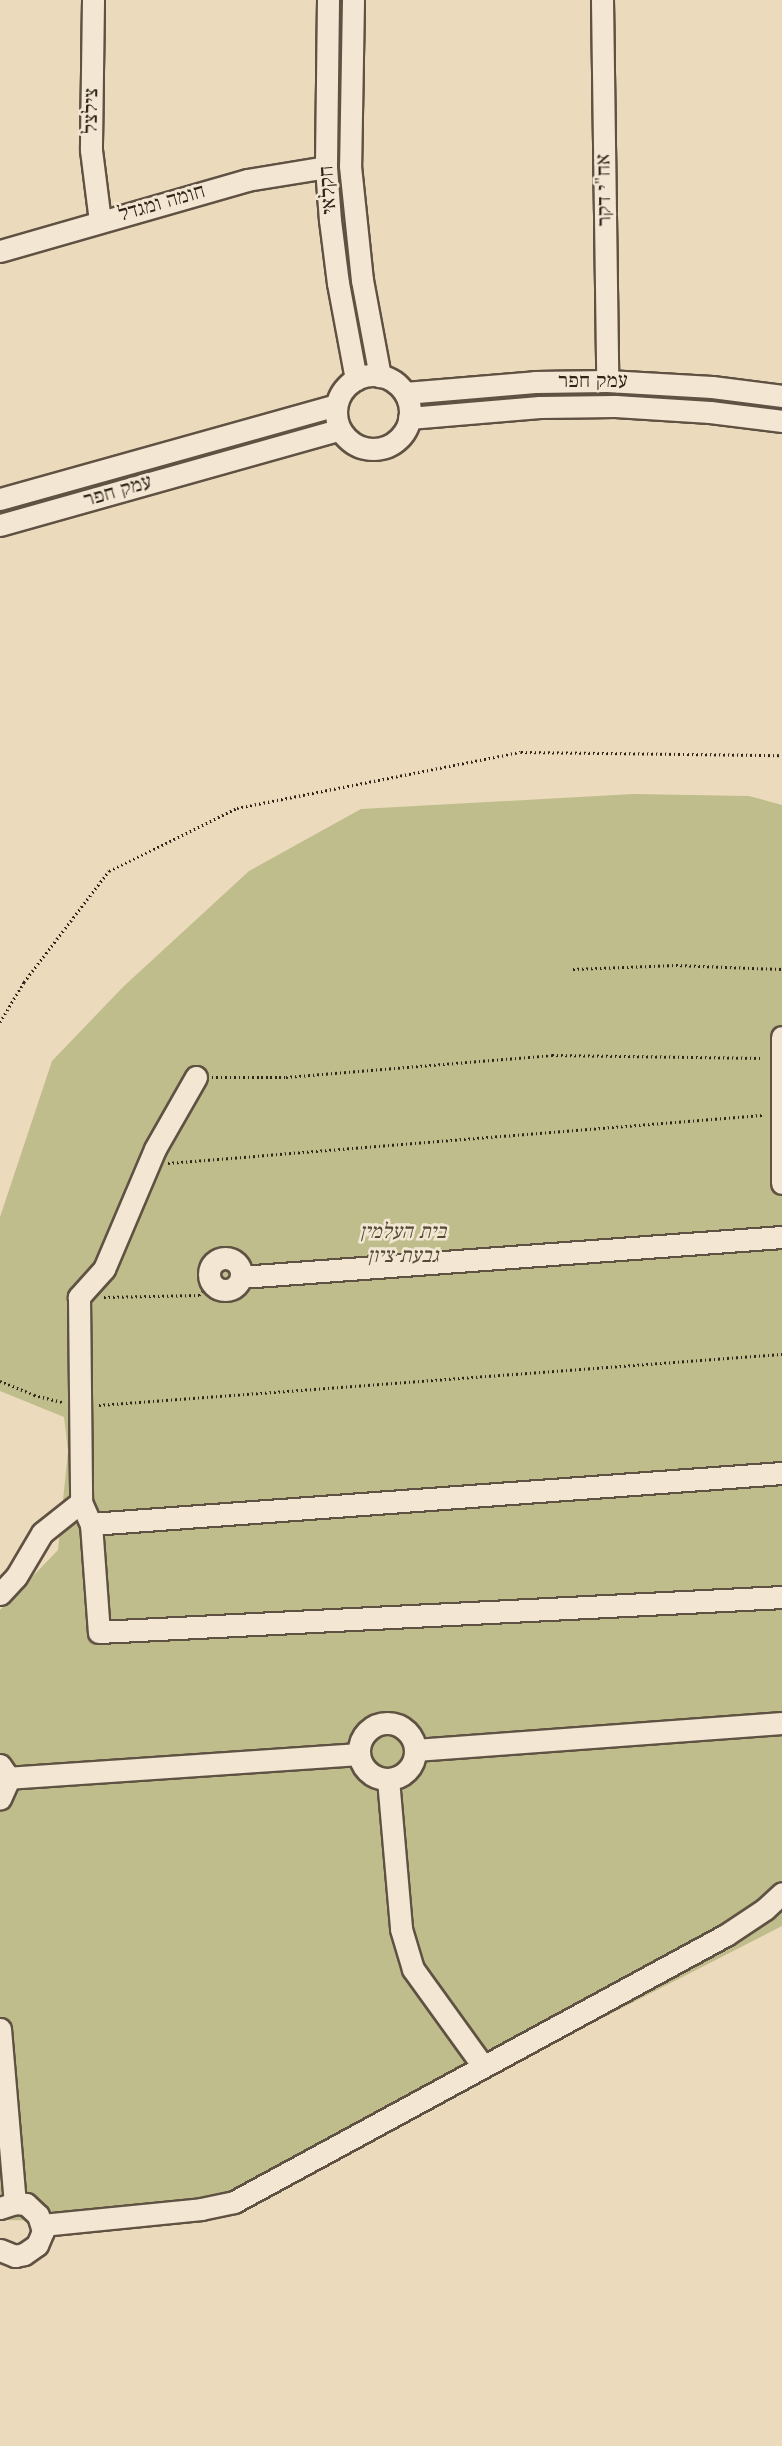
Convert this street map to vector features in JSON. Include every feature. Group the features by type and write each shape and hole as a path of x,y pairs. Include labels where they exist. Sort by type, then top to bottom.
{"street":[{"name":"צילצל","path":"93,0 91,150 100,221"},
{"name":"חקלאי","path":"328,0 326,167 338,283 356,379"},
{"name":"חקלאי","path":"353,0 350,166 362,280 380,376"},
{"name":"אח\"י דקר","path":"602,0 607,381"},
{"name":"חומה ומגדל","path":"0,251 247,180 326,167"},
{"path":"371,375 380,376 398,384 405,393 411,410 410,418 401,438 389,446 375,450 360,448 347,440 339,430 335,414 336,405 344,387 356,379 371,375"},
{"name":"עמק חפר","path":"405,393 535,382 607,381 712,387 782,396"},
{"name":"עמק חפר","path":"0,499 336,405"},
{"name":"עמק חפר","path":"410,418 540,407 615,406 710,412 782,421"},
{"name":"עמק חפר","path":"0,525 339,430"},
{"path":"782,1037 780,1113 782,1183"},
{"path":"196,1077 148,1164 104,1269 79,1297 82,1406 81,1502 91,1524 99,1632 782,1597"},
{"path":"212,1283 210,1268 222,1259 236,1262 241,1277 782,1237"},
{"path":"91,1524 782,1473"},
{"path":"0,1594 16,1577 42,1533 81,1502"},
{"path":"385,1723 394,1724 409,1733 415,1750 408,1770 388,1779 372,1775 361,1762 359,1754 363,1737 376,1725 385,1723"},
{"path":"415,1750 782,1723"},
{"path":"0,1799 5,1792 3,1771 359,1754"},
{"path":"388,1779 401,1929 413,1969 483,2066"},
{"path":"42,2225 201,2209 234,2202 726,1935 765,1909 782,1893"},
{"path":"0,2029 7,2205 31,2207 42,2225 41,2238 31,2251 15,2256 0,2250"}],"path":[{"path":"0,1022 24,982 109,871 237,808 521,752 782,755"},
{"path":"573,969 676,965 782,969"},
{"path":"196,1077 286,1077 552,1055 781,1059"},
{"path":"148,1164 780,1113"},
{"path":"79,1297 199,1295 212,1283"},
{"path":"0,1382 34,1395 82,1406 782,1354"}],"green space":[{"name":"בית העלמין גבעת ציון","path":"633,794 749,796 782,805 782,1926 202,2223 0,2220 0,1610 58,1550 68,1451 64,1417 0,1391 0,1217 52,1061 123,987 249,871 361,809"}]}
